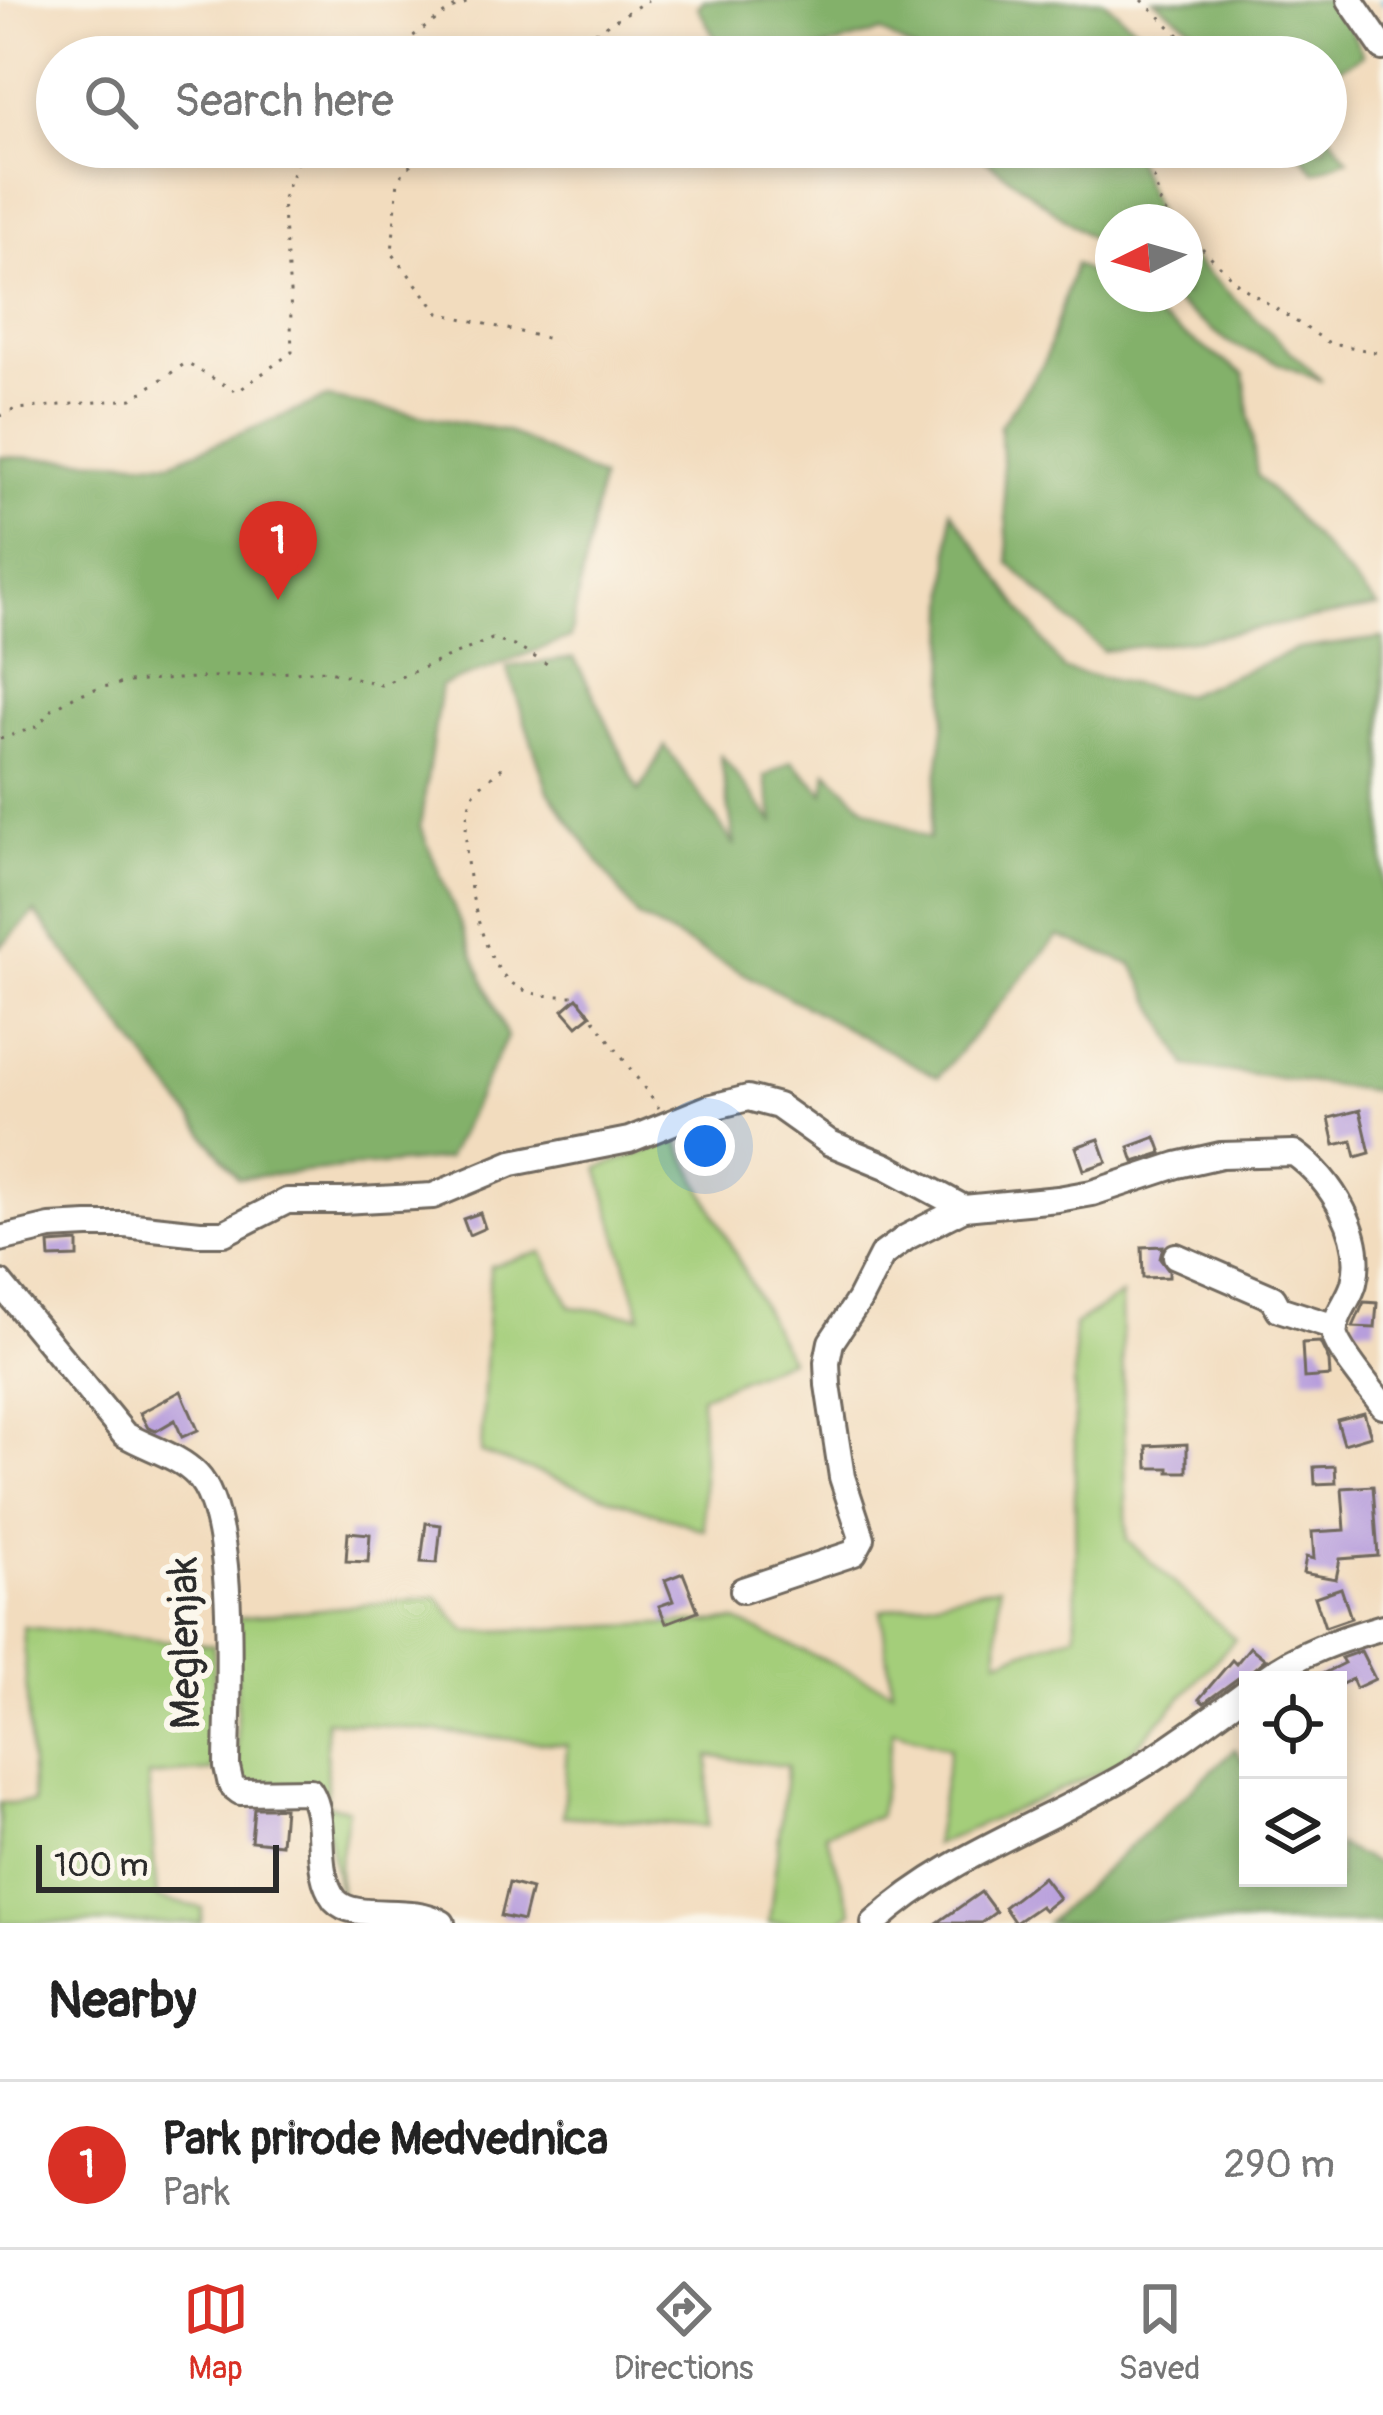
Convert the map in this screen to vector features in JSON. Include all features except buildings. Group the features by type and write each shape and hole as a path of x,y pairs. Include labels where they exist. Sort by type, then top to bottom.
{"street":[{"path":"1350,0 1383,48"},
{"path":"0,1239 88,1225 224,1233 287,1201 433,1196 512,1162 629,1140 708,1108 748,1099 778,1106 830,1143 886,1166 964,1208"},
{"path":"742,1590 854,1553 862,1538 842,1477 828,1385 831,1342 882,1255 964,1208 1092,1193 1221,1155 1294,1153 1322,1178 1351,1228 1358,1258 1354,1283 1335,1327 1336,1337 1383,1406"},
{"path":"1176,1256 1273,1298 1279,1310 1335,1327"},
{"name":"Meglenjak","path":"0,1282 124,1434 179,1460 205,1484 224,1548 231,1785 240,1792 310,1791 317,1802 320,1861 338,1905 369,1914 418,1913 442,1923"},
{"path":"1347,1354 1383,1366"},
{"path":"1278,1671 1343,1638 1383,1627"},
{"path":"874,1923 903,1896 951,1865 1129,1774 1239,1697"}],"path":[{"path":"413,36 451,9 474,0"},
{"path":"589,36 648,0"},
{"path":"1142,0 1180,36"},
{"path":"0,416 16,409 132,398 186,363 237,392 292,352 282,201 295,168"},
{"path":"408,168 398,179 392,253 440,313 554,340"},
{"path":"1151,168 1161,204"},
{"path":"1203,249 1239,285 1328,342 1383,354"},
{"path":"0,739 36,727 75,695 129,682 326,670 380,685 492,639 547,664"},
{"path":"502,768 475,792 469,821 470,890 484,942 506,978 535,996 578,996 670,1124"}],"green space":[{"path":"704,0 1103,0 1145,36 888,36 881,32 867,36 714,36 698,7"},
{"path":"1154,0 1337,0 1363,55 1347,64 1347,36 1204,36"},
{"path":"997,168 1139,168 1153,204 1095,204 1095,242"},
{"path":"1075,264 1095,277 1095,312 1149,312 1244,374 1257,475 1378,607 1103,651 1009,563 1000,426 1044,363"},
{"path":"1203,269 1322,381 1231,344 1188,312 1203,312"},
{"path":"327,398 506,431 601,478 570,638 441,686 420,826 507,1037 447,1159 238,1178 35,912 0,947 0,457 171,462"},
{"path":"951,510 1064,670 1185,695 1298,649 1383,638 1383,1092 1187,1066 1133,965 1058,936 938,1077 638,917 548,791 507,667 574,658 639,792 665,746 735,846 720,754 775,824 765,777 792,761 824,793 827,771 866,808 929,839 945,720"},
{"path":"677,1140 789,1359 701,1396 704,1530 481,1453 490,1266 542,1252 571,1307 641,1316 598,1168"},
{"path":"1121,1295 1127,1540 1235,1639 1121,1763 934,1845 950,1748 893,1730 879,1816 825,1833 852,1912 837,1923 769,1923 787,1766 709,1756 707,1826 563,1816 567,1745 326,1720 327,1805 348,1809 339,1866 340,1897 321,1800 237,1782 236,1618 437,1597 467,1632 736,1621 892,1690 881,1611 999,1586 998,1660 1076,1634 1074,1325"},
{"path":"23,1627 214,1645 213,1771 148,1776 157,1898 202,1908 201,1923 0,1923 0,1803 33,1803"},
{"path":"1235,1749 1239,1755 1239,1887 1347,1887 1347,1849 1383,1867 1383,1923 1047,1923"}],"place":[{"name":"Park prirode Medvednica","path":"278,600"}]}
